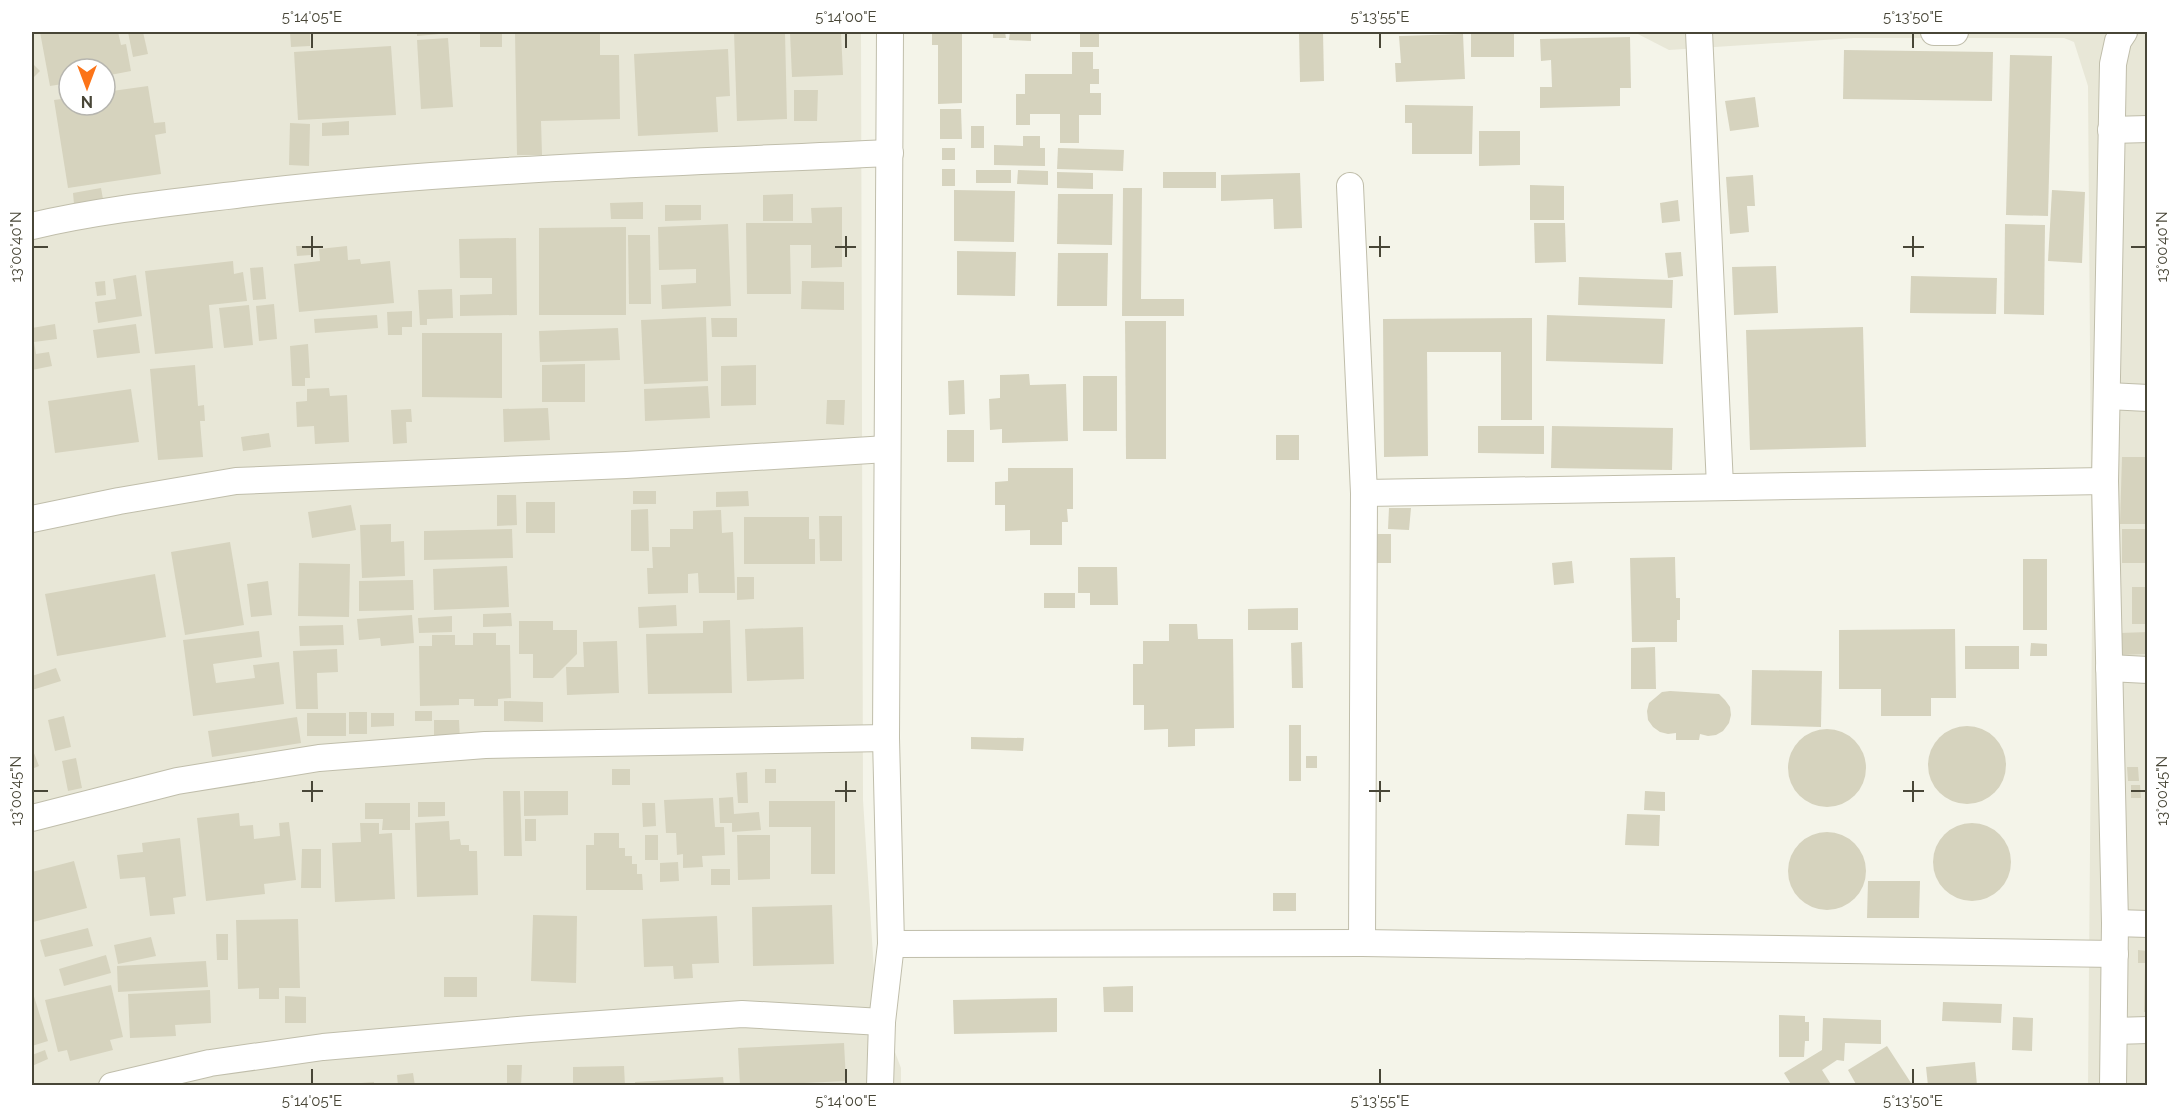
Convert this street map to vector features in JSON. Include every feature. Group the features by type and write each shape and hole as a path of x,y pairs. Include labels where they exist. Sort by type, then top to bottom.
{"street":[{"path":"880,1086 882,1022 891,944 886,738 890,32"},
{"path":"1699,32 1720,486"},
{"path":"1934,32 1954,32"},
{"path":"2113,1086 2115,923 2105,481 2111,130 2114,64 2118,42 2124,32"},
{"path":"2111,130 2148,129"},
{"path":"32,226 98,212 304,187 442,174 890,153"},
{"path":"1350,186 1364,493 1362,943"},
{"path":"2108,396 2148,398"},
{"path":"32,519 236,481 626,465 887,449"},
{"path":"1364,493 2105,481"},
{"path":"2109,668 2148,670"},
{"path":"32,819 177,781 319,758 485,746 886,738"},
{"path":"2115,923 2148,924"},
{"path":"891,944 1362,943 2115,954"},
{"path":"112,1086 210,1062 323,1047 530,1029 742,1014 882,1022"},
{"path":"2114,1031 2148,1030"}],"shaded area":[{"path":"32,32 861,32 863,800 876,1002 901,1068 901,1085 32,1085"},
{"path":"1634,32 2147,32 2147,1085 2088,1085 2092,615 2088,86 2074,42 2064,38 1854,38 1669,50"}],"building":[{"path":"40,32 118,32 121,45 126,44 131,71 117,74 117,57 57,57 57,85 50,86"},
{"path":"128,32 143,32 148,54 133,57"},
{"path":"290,32 310,32 310,46 291,47"},
{"path":"417,32 440,32 440,34 417,36"},
{"path":"480,32 502,32 502,47 480,47"},
{"path":"515,32 600,32 600,55 619,55 620,119 541,121 542,155 517,155"},
{"path":"734,32 785,32 787,119 737,121"},
{"path":"841,32 843,75 792,77 790,33"},
{"path":"932,32 962,32 962,103 938,104 938,45 932,45"},
{"path":"993,32 1005,32 1006,38 993,38"},
{"path":"1010,32 1031,32 1031,41 1009,40"},
{"path":"1080,32 1099,32 1099,47 1080,47"},
{"path":"1299,32 1323,32 1324,81 1300,82"},
{"path":"1471,33 1514,33 1514,57 1471,57"},
{"path":"1463,34 1465,79 1396,82 1395,63 1401,63 1399,36"},
{"path":"1630,37 1631,88 1620,88 1620,106 1540,108 1540,87 1552,87 1551,60 1541,61 1540,39"},
{"path":"448,38 453,107 421,109 417,40"},
{"path":"391,46 396,115 298,120 294,52"},
{"path":"728,49 730,96 716,97 718,132 638,136 634,54"},
{"path":"1844,50 1993,52 1992,101 1843,99"},
{"path":"1072,52 1093,52 1093,69 1099,69 1099,84 1090,84 1090,93 1101,93 1101,115 1079,115 1079,143 1060,143 1060,114 1030,114 1030,125 1016,125 1016,94 1025,94 1025,74 1072,74"},
{"path":"2010,55 2052,56 2048,216 2006,215"},
{"path":"32,63 40,71 32,79"},
{"path":"148,86 154,123 165,122 166,133 155,135 161,174 68,188 54,100 57,100 57,117 117,117 117,90"},
{"path":"794,90 818,90 817,121 794,121"},
{"path":"1755,97 1759,127 1730,131 1725,101"},
{"path":"1405,105 1473,106 1472,154 1412,154 1412,123 1405,123"},
{"path":"940,109 961,109 962,139 940,139"},
{"path":"349,121 349,135 322,136 322,123"},
{"path":"290,123 310,124 309,166 289,165"},
{"path":"971,126 984,126 984,148 971,148"},
{"path":"1479,131 1520,131 1520,165 1479,166"},
{"path":"1023,136 1040,136 1040,148 1045,148 1045,166 994,165 994,145 1023,146"},
{"path":"942,148 955,148 955,160 942,160"},
{"path":"1058,148 1124,150 1123,171 1057,169"},
{"path":"942,169 955,169 955,186 942,186"},
{"path":"976,170 1011,170 1011,183 976,183"},
{"path":"1018,170 1048,171 1048,185 1017,184"},
{"path":"1057,172 1093,173 1093,189 1057,188"},
{"path":"1163,172 1216,172 1216,188 1163,188"},
{"path":"1300,173 1302,228 1274,229 1273,199 1221,201 1221,175"},
{"path":"1753,175 1755,206 1747,206 1749,232 1730,234 1726,177"},
{"path":"1530,185 1564,186 1564,220 1530,220"},
{"path":"101,188 103,199 74,204 73,193"},
{"path":"1123,188 1142,188 1141,299 1184,299 1184,316 1122,316"},
{"path":"954,190 1015,191 1014,242 954,241"},
{"path":"2052,190 2085,192 2082,263 2048,261"},
{"path":"793,194 793,221 763,221 763,195"},
{"path":"1058,194 1113,194 1112,245 1057,244"},
{"path":"1678,200 1680,221 1662,223 1660,203"},
{"path":"643,202 643,219 611,219 610,203"},
{"path":"665,205 701,205 701,220 665,221"},
{"path":"842,207 842,267 811,268 811,245 790,245 791,294 747,294 746,223 812,223 811,208"},
{"path":"1534,223 1565,223 1566,262 1535,263"},
{"path":"728,224 731,306 662,309 661,285 696,283 696,269 659,270 658,227"},
{"path":"2005,224 2045,225 2044,315 2004,314"},
{"path":"626,227 626,315 539,315 539,228"},
{"path":"628,235 650,235 651,304 629,304"},
{"path":"516,238 517,315 460,316 460,295 492,294 492,278 460,278 459,239"},
{"path":"296,246 310,246 311,255 297,256"},
{"path":"347,246 348,260 360,259 361,264 390,261 394,303 299,312 294,264 320,261 319,249"},
{"path":"957,251 1016,252 1015,296 957,295"},
{"path":"1681,252 1683,276 1668,278 1665,253"},
{"path":"1058,253 1108,253 1107,306 1057,306"},
{"path":"233,261 234,274 243,272 247,301 209,305 213,348 155,354 145,271"},
{"path":"1776,266 1778,313 1734,315 1732,267"},
{"path":"263,267 266,299 253,300 250,268"},
{"path":"136,275 142,316 98,323 95,302 116,299 113,279"},
{"path":"1911,276 1997,278 1996,314 1910,313"},
{"path":"1579,277 1673,280 1672,308 1578,305"},
{"path":"105,281 106,295 97,296 95,282"},
{"path":"802,281 844,282 844,310 801,309"},
{"path":"452,289 453,318 427,319 427,325 420,325 418,290"},
{"path":"274,304 277,339 259,341 256,306"},
{"path":"249,305 253,345 224,348 219,308"},
{"path":"412,311 412,327 402,327 402,335 388,335 387,312"},
{"path":"377,315 378,328 315,333 314,319"},
{"path":"1547,315 1665,319 1663,364 1546,361"},
{"path":"706,317 708,381 644,384 641,320"},
{"path":"711,318 737,318 737,337 712,337"},
{"path":"1532,318 1532,420 1501,420 1501,352 1427,352 1428,456 1384,457 1383,319"},
{"path":"1125,321 1166,321 1166,459 1126,459"},
{"path":"55,324 57,339 34,342 36,354 49,352 52,366 32,370 32,328"},
{"path":"136,324 140,353 97,358 93,330"},
{"path":"1863,327 1866,447 1750,450 1746,330"},
{"path":"618,328 620,360 540,362 539,331"},
{"path":"422,333 502,333 502,398 422,397"},
{"path":"308,344 310,378 305,378 305,386 292,386 290,346"},
{"path":"585,364 585,402 542,402 542,365"},
{"path":"195,365 198,406 204,405 205,421 200,421 203,457 158,460 150,369"},
{"path":"756,365 756,405 721,406 721,366"},
{"path":"1029,374 1030,385 1066,384 1068,441 1002,443 1002,429 990,430 989,399 1000,398 1000,375"},
{"path":"1083,376 1117,376 1117,431 1083,431"},
{"path":"964,380 965,414 949,415 948,381"},
{"path":"708,386 710,418 645,421 644,389"},
{"path":"329,388 330,396 347,395 349,442 315,444 314,426 297,427 296,402 307,401 307,389"},
{"path":"131,389 139,442 55,453 48,401"},
{"path":"827,400 845,400 844,425 826,424"},
{"path":"548,408 550,440 504,442 503,409"},
{"path":"411,409 412,422 406,422 407,443 393,444 391,410"},
{"path":"1478,426 1544,426 1544,454 1478,453"},
{"path":"1552,426 1673,428 1672,470 1551,468"},
{"path":"947,430 974,430 974,462 947,462"},
{"path":"269,433 271,447 243,451 241,437"},
{"path":"1276,435 1299,435 1299,460 1276,460"},
{"path":"2122,457 2148,457 2148,524 2120,524"},
{"path":"1008,468 1073,468 1073,509 1067,509 1068,522 1062,522 1062,545 1030,545 1030,530 1005,531 1005,505 995,505 995,482 1008,481"},
{"path":"633,491 656,491 656,504 633,504"},
{"path":"748,491 749,506 716,507 716,492"},
{"path":"497,495 516,495 517,525 497,526"},
{"path":"526,502 555,502 555,533 526,533"},
{"path":"351,505 356,530 312,538 308,512"},
{"path":"1389,508 1411,508 1409,530 1388,529"},
{"path":"648,509 649,551 631,551 631,510"},
{"path":"721,510 722,533 733,532 735,593 699,593 698,573 688,574 688,593 648,594 647,568 653,568 652,547 670,547 670,529 693,529 693,511"},
{"path":"819,516 842,516 842,561 820,561"},
{"path":"744,517 809,517 809,539 815,539 815,564 744,564"},
{"path":"391,524 391,542 404,541 405,576 362,578 360,525"},
{"path":"512,529 513,558 424,560 424,531"},
{"path":"2122,529 2148,529 2148,563 2122,563"},
{"path":"1377,534 1391,534 1391,563 1376,563"},
{"path":"230,542 244,625 185,635 171,552"},
{"path":"1675,557 1676,598 1680,598 1677,642 1632,642 1630,558"},
{"path":"2023,559 2047,559 2047,630 2023,630"},
{"path":"1572,561 1574,583 1554,585 1552,563"},
{"path":"299,563 350,564 349,617 298,616"},
{"path":"507,566 509,607 434,610 433,569"},
{"path":"1078,567 1117,567 1118,605 1090,605 1090,593 1078,593"},
{"path":"155,574 166,637 57,656 45,594"},
{"path":"737,577 754,577 754,599 737,600"},
{"path":"413,580 414,610 359,611 359,581"},
{"path":"268,581 272,615 251,617 247,584"},
{"path":"2132,587 2148,587 2148,624 2132,624"},
{"path":"1044,593 1075,593 1075,608 1044,608"},
{"path":"676,605 677,626 639,628 638,607"},
{"path":"1298,608 1298,630 1248,630 1248,609"},
{"path":"511,613 512,626 483,627 483,614"},
{"path":"412,615 414,643 381,646 380,638 359,640 357,619"},
{"path":"452,616 452,632 419,633 418,618"},
{"path":"730,620 732,693 648,694 646,634 703,633 703,621"},
{"path":"519,621 553,621 553,630 577,630 577,654 553,678 533,678 533,654 519,654"},
{"path":"1169,624 1197,624 1198,639 1233,639 1234,728 1195,729 1195,746 1168,747 1168,729 1144,730 1144,705 1133,705 1133,664 1143,664 1143,641 1169,641"},
{"path":"343,625 344,645 300,646 299,626"},
{"path":"803,627 804,679 747,681 745,629"},
{"path":"1955,629 1956,698 1931,698 1931,716 1881,716 1881,689 1839,689 1839,630"},
{"path":"259,631 262,657 213,664 216,683 255,678 253,665 279,662 284,704 193,716 183,640"},
{"path":"2148,632 2148,654 2121,655 2120,633"},
{"path":"473,633 496,633 496,645 510,645 511,698 498,699 498,706 474,706 474,699 459,699 459,705 420,706 419,646 432,646 432,635 455,635 455,645 473,645"},
{"path":"617,641 619,693 567,695 566,667 584,667 583,642"},
{"path":"1302,642 1303,688 1292,688 1291,643"},
{"path":"2031,643 2047,644 2047,656 2030,656"},
{"path":"1965,646 2019,646 2019,669 1965,669"},
{"path":"1655,647 1656,689 1631,689 1631,648"},
{"path":"337,649 338,672 317,673 318,709 296,709 293,651"},
{"path":"56,668 61,681 32,690 32,676"},
{"path":"1752,670 1822,671 1821,727 1751,725"},
{"path":"1662,692 1719,694 1730,707 1729,723 1723,731 1716,735 1700,734 1699,740 1676,740 1676,733 1660,732 1648,720 1647,711 1649,703"},
{"path":"504,701 543,702 543,722 504,721"},
{"path":"415,711 432,711 432,721 415,721"},
{"path":"349,712 367,712 367,734 349,734"},
{"path":"307,713 346,713 346,736 307,736"},
{"path":"371,713 394,713 394,726 371,727"},
{"path":"64,716 71,747 55,751 48,720"},
{"path":"297,717 301,743 212,757 208,731"},
{"path":"434,720 459,720 460,741 434,742"},
{"path":"1289,725 1301,725 1301,781 1289,781"},
{"path":"1967,726 1982,729 1995,737 2003,750 2006,765 2003,780 1995,793 1982,801 1967,804 1952,801 1939,793 1931,780 1928,765 1931,750 1939,737 1952,729"},
{"path":"1827,729 1842,732 1855,740 1863,753 1866,768 1863,783 1855,796 1842,804 1827,807 1812,804 1799,796 1791,783 1788,768 1791,753 1799,740 1812,732"},
{"path":"971,737 1024,738 1023,751 971,749"},
{"path":"32,748 39,766 32,769"},
{"path":"1306,756 1317,756 1317,768 1306,768"},
{"path":"76,758 82,788 68,791 62,761"},
{"path":"2127,767 2138,767 2139,781 2128,781"},
{"path":"612,769 630,769 630,785 612,785"},
{"path":"765,769 776,769 776,783 765,783"},
{"path":"747,772 748,803 738,803 736,773"},
{"path":"2131,785 2140,785 2141,798 2131,798"},
{"path":"503,791 520,791 522,856 504,856"},
{"path":"524,791 568,791 568,815 524,816"},
{"path":"1645,791 1665,792 1665,811 1644,810"},
{"path":"733,797 734,814 759,812 761,830 732,832 732,823 720,823 719,798"},
{"path":"713,798 715,827 724,827 725,855 702,856 703,867 683,868 683,854 677,855 676,833 666,833 664,800"},
{"path":"769,801 835,801 835,874 811,874 811,827 769,827"},
{"path":"418,802 445,802 445,816 418,817"},
{"path":"365,803 410,803 410,830 382,830 383,819 365,819"},
{"path":"642,803 655,803 656,826 643,827"},
{"path":"239,813 240,826 253,825 254,839 280,836 279,823 289,822 296,880 264,884 265,894 206,901 197,818"},
{"path":"1627,814 1660,815 1659,846 1625,845"},
{"path":"525,819 536,819 536,841 525,841"},
{"path":"449,821 450,840 460,839 461,845 469,845 469,851 477,851 478,895 417,897 415,823"},
{"path":"360,823 379,823 379,834 392,833 395,899 335,902 332,843 361,842"},
{"path":"1972,823 1987,826 2000,834 2008,847 2011,862 2008,877 2000,890 1987,898 1972,901 1957,898 1944,890 1936,877 1933,862 1936,847 1944,834 1957,826"},
{"path":"1827,832 1842,835 1855,843 1863,856 1866,871 1863,886 1855,899 1842,907 1827,910 1812,907 1799,899 1791,886 1788,871 1791,856 1799,843 1812,835"},
{"path":"594,833 619,833 619,848 625,848 625,856 632,856 632,864 637,864 637,874 642,874 643,890 586,890 586,845 594,845"},
{"path":"645,835 658,835 658,860 645,860"},
{"path":"737,835 770,835 770,879 738,880"},
{"path":"180,838 186,896 173,898 175,914 150,916 145,877 120,879 117,855 143,852 142,843"},
{"path":"302,849 321,849 321,888 301,888"},
{"path":"74,861 87,908 33,922 32,872"},
{"path":"678,862 679,881 660,882 660,863"},
{"path":"711,869 730,869 730,885 711,885"},
{"path":"1868,881 1920,881 1919,918 1867,918"},
{"path":"1273,893 1296,893 1296,911 1273,911"},
{"path":"832,905 834,964 753,966 752,907"},
{"path":"533,915 577,916 576,983 531,981"},
{"path":"717,916 719,963 692,964 693,978 674,979 673,966 644,967 642,919"},
{"path":"298,919 300,988 279,988 279,999 259,999 259,988 238,989 236,920"},
{"path":"88,928 93,946 45,957 40,940"},
{"path":"216,934 228,934 228,960 217,960"},
{"path":"151,937 156,956 118,964 114,945"},
{"path":"2138,950 2148,951 2148,963 2138,963"},
{"path":"106,955 111,973 64,986 59,969"},
{"path":"206,961 208,987 118,992 117,966"},
{"path":"2145,968 2148,968 2148,1012 2144,1012"},
{"path":"444,977 477,977 477,997 444,997"},
{"path":"111,985 123,1037 110,1040 113,1050 70,1061 67,1050 58,1052 45,1000"},
{"path":"1133,986 1133,1012 1104,1012 1103,987"},
{"path":"32,990 48,1041 32,1046"},
{"path":"210,990 211,1023 175,1025 176,1036 130,1038 128,994"},
{"path":"285,996 306,997 306,1023 285,1023"},
{"path":"1057,998 1057,1032 954,1034 953,1000"},
{"path":"1943,1002 2002,1004 2001,1023 1942,1021"},
{"path":"1779,1015 1805,1016 1805,1022 1809,1022 1809,1041 1805,1041 1804,1057 1779,1057"},
{"path":"2013,1017 2033,1018 2032,1051 2012,1050"},
{"path":"1823,1018 1881,1020 1881,1044 1845,1043 1844,1061 1837,1060 1822,1070 1832,1086 1792,1086 1784,1073 1822,1050"},
{"path":"844,1043 846,1081 740,1086 738,1048"},
{"path":"1887,1046 1913,1086 1857,1086 1848,1070"},
{"path":"45,1050 48,1059 32,1066 32,1055"},
{"path":"1975,1062 1977,1086 1928,1086 1926,1067"},
{"path":"507,1065 522,1065 521,1086 507,1086"},
{"path":"624,1066 625,1086 573,1086 573,1067"},
{"path":"413,1073 415,1086 398,1086 397,1075"},
{"path":"723,1077 724,1086 635,1086 635,1082"},
{"path":"374,1082 374,1086 348,1086 348,1084"}]}
